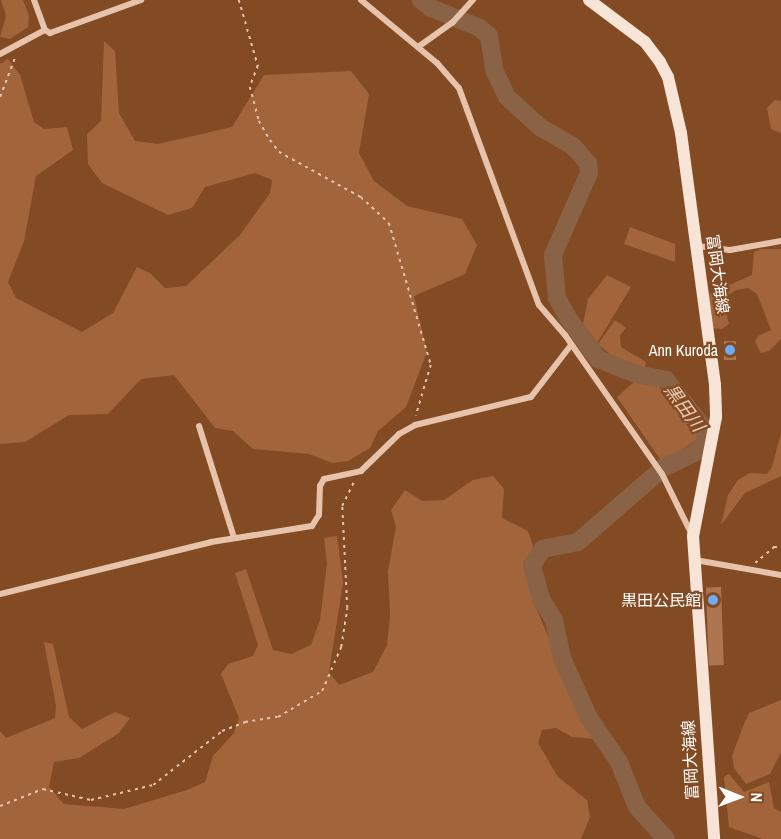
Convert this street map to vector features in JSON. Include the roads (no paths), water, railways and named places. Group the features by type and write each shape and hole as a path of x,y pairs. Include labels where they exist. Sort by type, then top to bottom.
{"main road":[{"name":"富岡大海線","path":"589,0 645,42 668,77 681,133 712,350 716,417 693,536 714,839"}],"street":[{"path":"34,0 45,30 50,33 141,0"},
{"path":"361,0 418,47 459,88 504,203 529,284 539,305 571,345 662,474 693,536"},
{"path":"418,47 453,22 473,0"},
{"path":"0,54 45,30"},
{"path":"696,246 730,250 781,241"},
{"path":"0,594 234,538 312,526 319,515 320,486 324,479 361,471 399,434 415,425 531,397 571,345"},
{"path":"199,426 234,538"},
{"path":"695,560 781,575"}],"waterway":[{"name":"黒田川","path":"421,0 431,8 480,28 489,36 495,72 507,97 540,127 573,146 588,163 589,173 553,255 557,298 568,318 598,359 636,374 666,380 706,431 704,445 694,453 663,468 578,542 543,549 532,565 541,599 554,620 562,658 589,718 619,762 637,807 666,839"}],"place":[{"name":"Ann Kuroda","path":"730,350"},
{"name":"黒田公民館","path":"713,600"}]}
